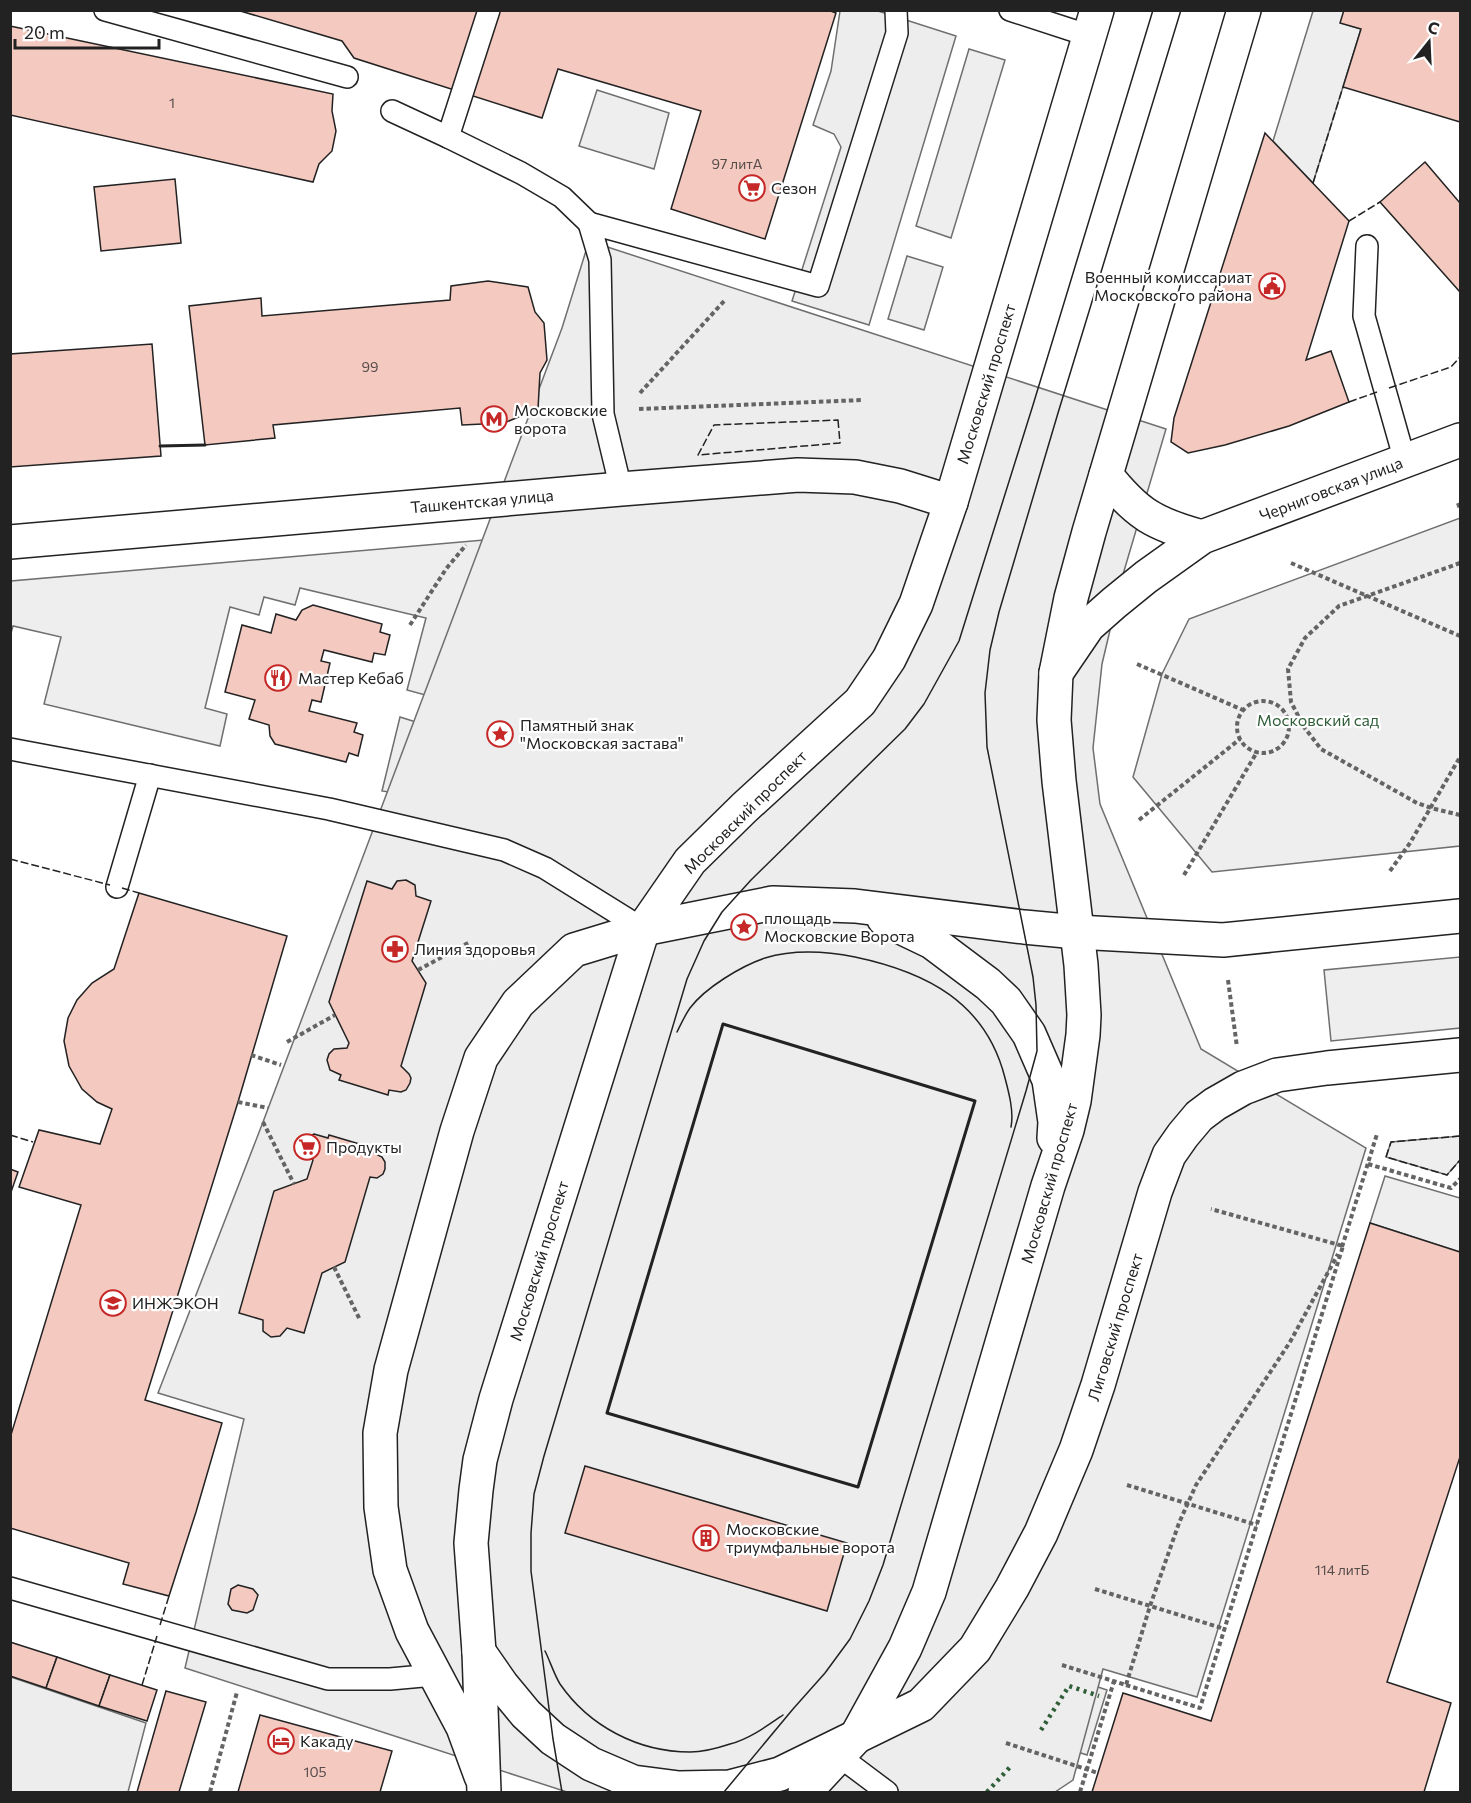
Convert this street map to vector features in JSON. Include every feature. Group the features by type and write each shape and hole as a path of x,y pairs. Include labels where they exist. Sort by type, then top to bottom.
{"main road":[{"name":"Московский проспект","path":"805,1792 848,1747 905,1648 929,1592 1048,1186 1067,1130 1081,1054 1084,1015 1081,965 1053,720 1056,673 1071,598 1244,10"},
{"name":"Московский проспект","path":"484,1789 479,1652 471,1543 480,1460 496,1400 643,928 690,861 744,808 860,702 889,659 916,604 951,502 1094,23"},
{"name":"Черниговская улица","path":"1056,673 1088,626 1146,577 1202,537 1461,440"},
{"path":"1106,475 1125,499 1148,518 1175,530 1202,537"},
{"name":"Ташкентская улица","path":"10,542 621,489 798,476 855,477 900,486 951,502"},
{"path":"643,928 773,903 855,906 1077,932 1223,940 1461,916"},
{"path":"855,906 940,948 988,984 1006,1001 1029,1034 1049,1080 1056,1122 1048,1186"},
{"name":"Московский проспект","path":"484,1789 463,1727 411,1631 390,1570 381,1507 380,1433 391,1370 457,1131 481,1058 518,1003 574,950 643,928"},
{"name":"Лиговский проспект","path":"479,1652 526,1714 553,1739 591,1764 633,1782 679,1788 730,1787 780,1774 848,1747 921,1706 975,1649 1012,1588 1041,1533 1076,1450 1155,1192 1169,1155 1183,1134 1199,1116 1243,1088 1276,1076 1327,1068 1461,1055"}],"lane":[{"path":"105,10 347,77"},
{"path":"448,137 489,10"},
{"path":"392,111 521,173 562,197 589,223 818,286 897,33 896,10"},
{"path":"1010,10 1094,23"},
{"path":"589,223 600,260 603,414 621,489"},
{"path":"1367,246 1364,316 1405,461"},
{"path":"10,749 329,809 504,850 545,868 643,928"},
{"path":"117,887 150,775"},
{"path":"10,1588 328,1679 390,1679 434,1675"},
{"path":"848,1747 887,1792"}],"path":[{"path":"635,398 754,269"},
{"path":"603,414 636,409 863,400"},
{"path":"410,625 446,570 475,534 497,500"},
{"path":"1458,503 1461,509"},
{"path":"1461,562 1364,595 1339,606 1305,639 1288,669 1291,702 1304,727 1321,749 1393,790 1431,808 1461,815"},
{"path":"1291,563 1461,636"},
{"path":"1137,664 1243,710"},
{"path":"1269,702 1277,705 1286,717 1289,726 1284,741 1271,752 1257,752 1247,748 1240,739 1237,724 1239,716 1251,704 1269,702"},
{"path":"1286,717 1296,712"},
{"path":"1139,820 1240,739"},
{"path":"1184,875 1257,752"},
{"path":"1390,871 1410,843 1461,757"},
{"path":"418,970 470,942"},
{"path":"1228,980 1238,1050"},
{"path":"287,1042 335,1015"},
{"path":"251,1055 281,1065"},
{"path":"237,1102 267,1108"},
{"path":"263,1122 294,1184"},
{"path":"1062,1665 1200,1708 1377,1134"},
{"path":"1368,1164 1451,1188 1461,1179"},
{"path":"1211,1209 1343,1246"},
{"path":"1126,1685 1179,1523 1196,1485 1290,1342 1343,1246"},
{"path":"334,1267 361,1322"},
{"path":"1126,1485 1257,1525"},
{"path":"1095,1589 1225,1629"},
{"path":"210,1792 247,1656"},
{"path":"1080,1792 1114,1682"},
{"path":"1006,1743 1098,1773"}],"green space":[{"path":"1313,11 1344,11 1341,23 1361,29 1313,183 1273,141"},
{"path":"969,49 1005,60 951,238 916,226"},
{"path":"597,90 669,113 654,169 579,146"},
{"path":"907,256 943,267 924,330 888,319"},
{"name":"Московский сад","path":"1460,518 1460,846 1212,872 1133,777 1162,674 1189,619"},
{"path":"600,530 447,701 407,690 426,618 300,588 295,605 264,597 259,615 230,607 205,708 227,714 220,746 44,704 61,637 13,626 11,633 11,581"},
{"path":"400,717 438,729 395,793 382,791"},
{"path":"1460,957 1460,1028 1331,1041 1324,970"},
{"path":"1460,1136 1460,1160 1447,1175 1386,1157 1391,1142"},
{"path":"1385,1176 1460,1198 1460,1252 1370,1223"},
{"path":"1068,1677 1107,1690 1087,1755 1029,1736"}],"shaded area":[{"path":"840,11 878,11 956,36 869,325 792,301 841,147 834,134 813,125 831,71"},
{"name":"площадь Московские Ворота","path":"589,241 1166,429 1124,571 1102,664 1093,748 1100,804 1201,1049 1366,1148 1197,1697 1103,1669 1073,1780 1055,1792 567,1792 185,1668 244,1419 158,1393 263,1122 562,328"},
{"path":"11,1677 146,1723 128,1792 11,1792"}],"building":[{"path":"237,10 828,10 836,13 765,239 671,209 701,111 558,69 542,118 354,58 342,41"},
{"path":"1344,10 1460,10 1460,122 1343,87 1361,29 1340,23"},
{"path":"10,26 333,94 332,111 336,131 332,151 319,164 313,182 10,115"},
{"name":"Военный комиссариат Московского района","path":"1265,133 1349,221 1306,360 1331,351 1349,402 1289,426 1225,445 1188,453 1171,442 1174,418"},
{"path":"1425,162 1460,203 1460,292 1380,202"},
{"path":"175,179 181,243 101,251 94,187"},
{"path":"488,281 528,287 535,312 544,323 547,360 540,373 538,409 504,423 462,425 460,408 273,425 275,438 205,445 189,306 261,298 262,316 450,300 451,286"},
{"path":"152,344 161,456 10,467 10,354"},
{"name":"Мастер Кебаб","path":"313,605 382,624 380,632 390,635 385,655 374,653 372,662 324,650 321,661 330,663 321,702 312,700 309,711 357,723 354,732 363,735 358,756 349,753 346,762 275,744 270,736 269,725 249,719 255,700 225,692 242,625 271,633 276,614 296,620 302,610"},
{"path":"406,880 415,885 416,896 431,901 412,961 426,983 401,1066 409,1074 410,1083 406,1090 401,1092 389,1090 388,1095 339,1080 341,1075 330,1070 327,1060 329,1054 334,1049 347,1048 349,1043 329,1002 367,881 392,889 397,881"},
{"name":"ИНЖЭКОН","path":"139,893 287,936 145,1400 222,1423 169,1596 123,1584 129,1563 10,1528 10,1438 81,1205 19,1187 39,1130 100,1144 112,1109 97,1102 82,1089 69,1066 64,1041 68,1018 77,1000 92,983 114,969"},
{"path":"314,1134 328,1138 329,1135 373,1148 372,1152 382,1157 385,1162 385,1169 383,1174 377,1178 370,1177 345,1262 322,1273 304,1333 287,1328 280,1336 271,1337 263,1331 263,1320 239,1313 274,1191 307,1179 313,1160 303,1152 302,1146 307,1137"},
{"path":"10,1169 18,1172 10,1195"},
{"path":"1370,1223 1460,1252 1460,1457 1387,1682 1451,1703 1424,1792 1092,1792 1123,1693 1211,1721"},
{"name":"Московские триумфальные ворота","path":"585,1466 847,1543 827,1611 565,1533"},
{"path":"238,1585 253,1589 258,1595 253,1610 247,1613 232,1610 228,1604 231,1589"},
{"path":"10,1642 57,1657 46,1688 10,1676"},
{"path":"57,1657 110,1675 99,1706 46,1688"},
{"path":"110,1675 157,1690 147,1721 99,1706"},
{"path":"166,1691 206,1702 179,1792 137,1792"},
{"path":"260,1715 392,1751 380,1792 238,1792"}],"tram line":[{"path":"562,1792 531,1571 534,1494 687,979 704,941 722,912 751,880 905,729 924,704 959,641 1153,10"},
{"path":"724,1792 825,1673 850,1639 869,1601 883,1565 1037,1051 1033,977 987,747 985,693 990,650 999,612 1058,413 1181,10"},
{"path":"677,1032 690,1008 705,993 735,972 765,958 788,953 821,952 881,963 929,982 950,995 968,1010 984,1029 996,1052 1005,1078 1011,1109 1011,1127"},
{"path":"545,1651 560,1684 585,1712 616,1734 652,1747 690,1752 715,1748 744,1739 783,1715"}],"hedge":[{"path":"1041,1730 1069,1686 1099,1696"},
{"path":"987,1792 1012,1765"}],"fence":[{"path":"1313,183 1343,87"},
{"path":"1349,221 1380,202"},
{"path":"1389,388 1451,367 1460,357"},
{"path":"1349,402 1377,392"},
{"path":"838,420 840,443 698,455 714,425 838,420"},
{"path":"10,859 110,885"},
{"path":"122,888 139,893"},
{"path":"10,1135 33,1142"},
{"path":"1460,1136 1391,1142 1386,1157 1447,1175 1460,1160"},
{"path":"160,1625 169,1596"},
{"path":"142,1685 157,1636"}],"wall":[{"path":"160,446 205,445"},
{"path":"723,1024 975,1101 858,1487 607,1413 723,1024"}],"place":[{"name":"Сезон","path":"752,188"},
{"name":"Военный комиссариат Московского района","path":"1272,286"},
{"name":"Московские ворота","path":"494,419"},
{"name":"Мастер Кебаб","path":"278,678"},
{"name":"Памятный знак \"Московская застава\"","path":"500,734"},
{"name":"площадь Московские Ворота","path":"744,927"},
{"name":"Линия здоровья","path":"395,949"},
{"name":"Продукты","path":"307,1147"},
{"name":"ИНЖЭКОН","path":"113,1303"},
{"name":"Московские триумфальные ворота","path":"706,1538"},
{"name":"Какаду","path":"281,1741"}]}
